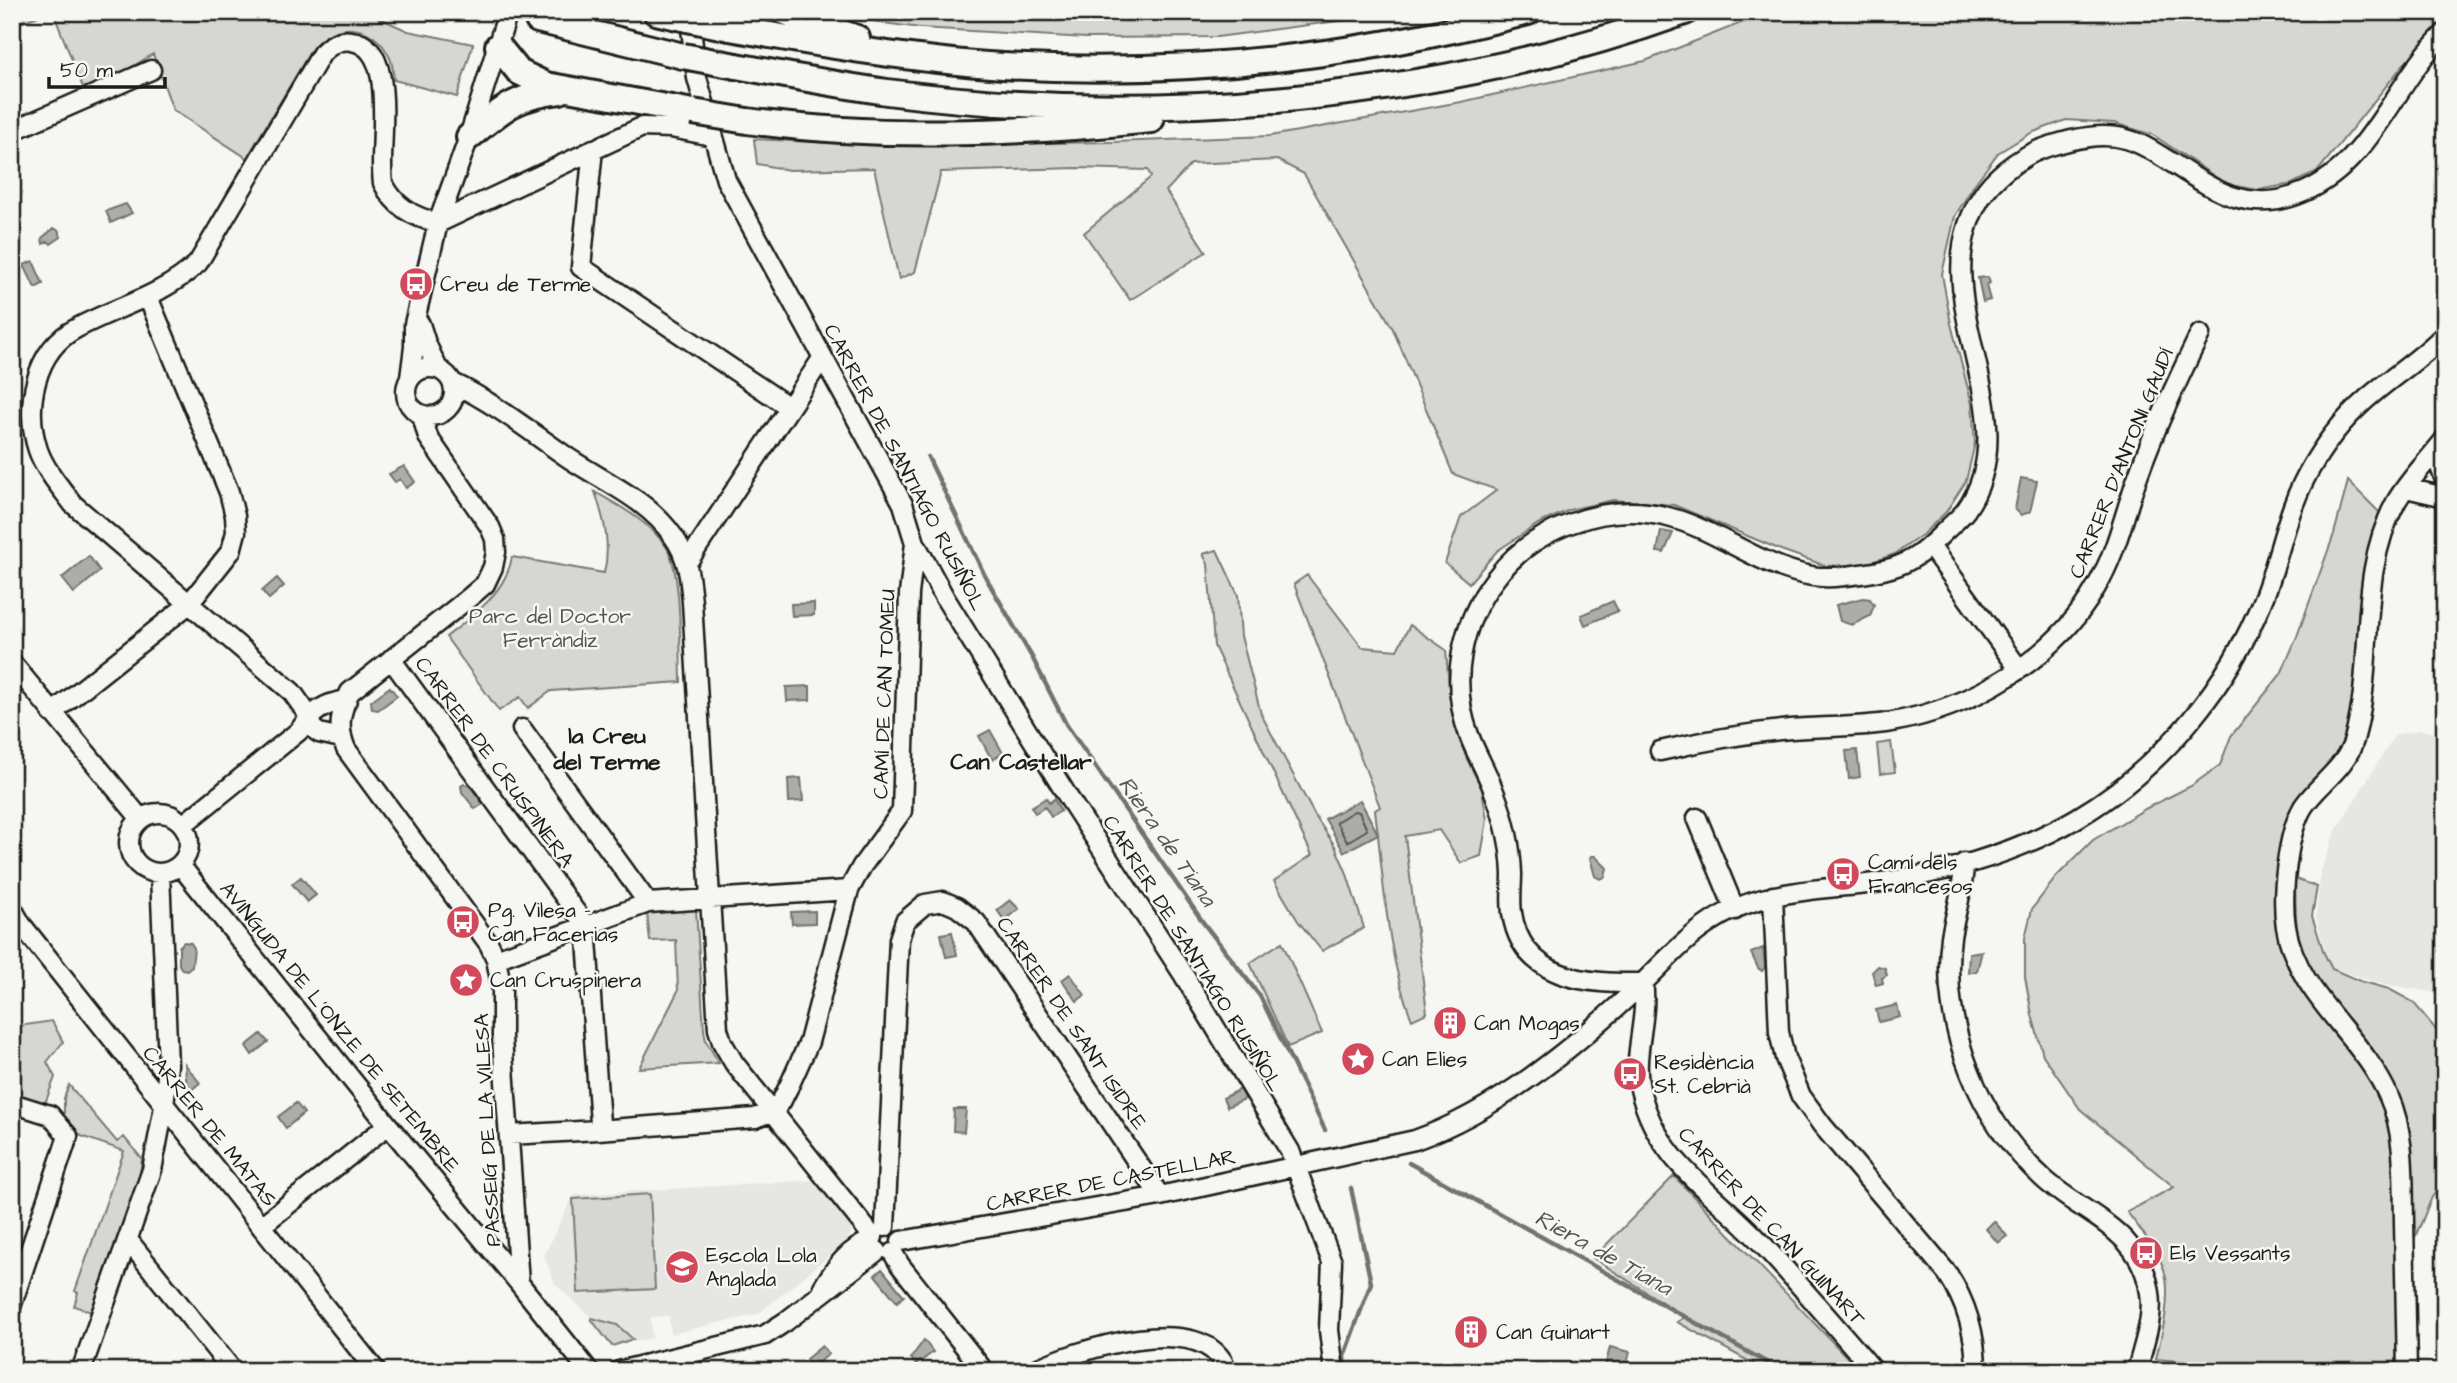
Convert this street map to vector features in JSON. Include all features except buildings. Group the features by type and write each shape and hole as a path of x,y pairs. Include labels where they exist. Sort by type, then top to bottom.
{"highway":[{"path":"785,12 907,57"},
{"path":"674,14 730,28 907,57 1002,65 1131,68 1283,59 1379,45 1484,24 1528,12"},
{"path":"538,20 683,56 889,92 1032,104 1178,106 1358,90 1510,63 1685,12"},
{"path":"498,46 519,72 546,85 747,121 836,131 980,132 1158,119 1250,101"},
{"path":"469,137 506,106 522,98 572,90"}],"street":[{"path":"482,399 447,409 432,417 422,416 410,407 407,385 410,378 414,324 438,223 469,137 508,12"},
{"name":"CARRER DE SANTIAGO RUSIÑOL","path":"674,14 697,78 726,180 903,504 915,543 945,598 1055,776 1183,974 1290,1151 1332,1262 1329,1330 1334,1371"},
{"path":"2445,33 2428,50 2362,146 2342,168 2302,193 2278,200 2255,202 2234,198 2214,190 2143,146 2126,139 2096,136 2069,140 2039,149 1999,177 1987,190 1970,218 1962,243 1960,267 1968,329 1984,403 1986,460 1965,511 1930,546 1906,562 1855,575 1815,577 1783,568 1673,518 1623,511 1590,517 1557,528 1514,556 1492,583 1467,628 1460,662 1460,695 1467,731 1491,782 1505,825 1512,872 1511,908 1514,924 1522,941 1535,958 1556,974 1576,980 1643,983 1709,923 1735,910 1773,896 1809,889 1908,877 2026,844 2076,819 2120,791 2170,743 2208,697 2238,651 2265,593 2292,505 2313,463 2341,425 2365,401 2445,334"},
{"path":"307,725 292,692 73,504 52,476 38,452 31,419 36,378 52,349 74,329 172,285 198,263 327,48 347,40 361,43 372,52 379,64 383,100 383,183 390,197 401,207 413,215 438,223 632,131 649,127 712,136"},
{"path":"12,131 151,70"},
{"path":"593,149 581,267 789,407"},
{"path":"52,713 189,604 231,551 236,532 229,492 148,297"},
{"path":"417,314 438,369 453,383 637,500 671,533 687,563 692,602 717,1022 722,1042 734,1063 883,1241 984,1371"},
{"name":"CARRER D'ANTONI GAUDÍ","path":"1660,751 1758,733 1857,726 1920,717 1951,706 2019,669 2061,636 2095,589 2119,536 2161,414 2200,334"},
{"path":"687,563 823,357"},
{"path":"410,378 423,369 438,369"},
{"path":"439,452 438,436 454,397 453,383"},
{"path":"307,725 341,730 350,692 485,584 493,567 496,552 490,527 428,437 422,416"},
{"path":"2440,446 2445,480"},
{"path":"2407,1371 2399,1131 2390,1097 2364,1053 2308,983 2293,954 2286,925 2285,897 2295,825 2303,807 2340,766 2353,744 2361,699 2369,598 2380,540 2397,501 2440,446"},
{"path":"2406,488 2445,497"},
{"name":"CAMÍ DE CAN TOMEU","path":"773,1111 781,1102 809,1042 849,890 862,866 902,811 909,594 915,543"},
{"path":"1930,546 2019,669"},
{"name":"CARRER DE CRUSPINERA","path":"391,659 586,926"},
{"path":"12,663 140,818"},
{"path":"184,824 307,725 327,705 346,700"},
{"path":"522,729 648,903"},
{"name":"PASSEIG DE LA VILESA","path":"341,730 346,749 489,944 496,959 502,990 519,1283"},
{"path":"155,812 171,814 184,824 190,845 187,856 180,865 160,874 147,872 136,864 128,841 131,828 140,818 155,812"},
{"path":"1697,818 1735,910"},
{"path":"1964,863 1951,939 1950,962 1950,993 1962,1049 1985,1104 2017,1151 2046,1181 2119,1233 2138,1256 2148,1282 2151,1304 2149,1327 2137,1371"},
{"name":"AVINGUDA DE L'ONZE DE SETEMBRE","path":"180,865 388,1125 519,1283"},
{"path":"80,1371 152,1170 164,1107 168,1065 160,874"},
{"path":"496,959 648,903 849,890"},
{"path":"1773,896 1779,1032 1785,1058 1801,1096 1958,1289 1972,1329 1976,1371"},
{"name":"CARRER DE SANT ISIDRE","path":"883,1241 899,939 905,921 925,904 943,901 957,907 976,922 1160,1196"},
{"name":"CARRER DE MATAS","path":"12,908 21,924 164,1107 376,1371"},
{"path":"586,926 600,1123 597,1130"},
{"path":"1599,981 1664,962"},
{"name":"CARRER DE CASTELLAR","path":"619,1371 756,1338 773,1331 883,1241 1160,1196 1422,1138 1499,1098 1561,1055 1643,983"},
{"name":"CARRER DE CAN GUINART","path":"1643,983 1637,1073 1644,1103 1658,1136 1683,1170 1762,1244 1874,1371"},
{"path":"12,1103 50,1115 68,1136 12,1304"},
{"path":"509,1135 755,1118 773,1111"},
{"path":"261,1226 388,1125"},
{"path":"128,1240 233,1371"},
{"path":"519,1283 589,1371"},
{"path":"1032,1371 1102,1345 1157,1338 1176,1338 1206,1345 1221,1358 1227,1371"}],"shaded area":[{"path":"2419,730 2445,734 2445,996 2377,983 2333,968 2325,952 2316,916 2321,871 2335,832 2395,735"},
{"name":"Escola Lola Anglada","path":"813,1180 848,1223 850,1236 758,1314 671,1334 669,1316 651,1317 652,1338 634,1342 623,1329 605,1320 592,1318 555,1284 544,1255 574,1195"}],"green space":[{"path":"12,12 48,12 12,26"},
{"path":"53,12 366,12 408,31 473,44 457,97 394,80 391,61 383,46 364,31 342,29 331,33 311,50 247,158 173,110 153,54 86,95"},
{"path":"835,12 914,12 921,20 942,12 1407,12 1217,37 1086,38 921,28"},
{"path":"1769,12 2445,12 2445,23 2403,65 2318,171 2292,184 2258,190 2226,184 2153,135 2114,123 2066,120 2031,133 1998,153 1955,216 1942,274 1951,324 1972,404 1975,443 1966,481 1946,512 1922,535 1895,554 1866,564 1826,566 1674,505 1613,500 1569,510 1538,524 1497,551 1469,583 1445,563 1461,517 1497,490 1453,474 1393,329 1304,174 1277,160 1191,164 1166,191 1206,252 1130,300 1084,233 1151,177 1148,170 1076,168 941,172 915,272 899,279 874,168 789,170 757,164 754,139 888,146 1270,136 1461,102 1645,61"},
{"path":"2348,481 2381,514 2370,546 2359,607 2352,716 2347,736 2301,800 2280,917 2379,1098 2389,1126 2393,1150 2398,1371 2211,1371 2213,1364 2156,1359 2166,1309 2166,1278 2156,1252 2127,1212 2174,1187 2080,1109 2043,1055 2025,977 2025,938 2032,909 2057,876 2093,840 2191,786 2220,765 2231,736 2281,674 2334,534"},
{"name":"Parc del Doctor Ferràndiz","path":"595,492 644,523 667,548 678,593 681,682 551,691 528,708 520,697 499,711 446,637 477,612 496,592 509,570 512,557 604,573 606,532"},
{"path":"1217,550 1238,595 1241,636 1261,714 1315,816 1335,846 1364,928 1322,951 1298,921 1274,881 1312,855 1214,646 1208,564 1203,554"},
{"path":"1307,575 1362,647 1397,650 1410,625 1446,650 1456,727 1466,757 1482,789 1487,820 1481,856 1461,863 1439,830 1405,836 1427,1013 1412,1020 1403,995 1387,917 1375,810 1380,807 1294,584"},
{"path":"1891,742 1895,772 1880,774 1877,744"},
{"path":"2295,879 2317,887 2312,916 2332,969 2389,989 2413,1002 2438,1032 2445,1056 2445,1181 2432,1197 2411,1248 2399,1102 2377,1062 2322,989 2311,969 2298,932"},
{"path":"696,909 704,1030 706,1041 719,1063 639,1068 678,991 676,940 650,941 647,913"},
{"path":"1282,942 1322,1033 1288,1047 1250,963"},
{"path":"52,1021 63,1042 47,1062 55,1077 44,1106 12,1097 12,1027"},
{"path":"69,1085 117,1142 124,1137 142,1159 140,1174 91,1312 74,1306 78,1293 75,1291 124,1151 81,1136 64,1116 64,1098"},
{"path":"1674,1176 1860,1371 1770,1371 1761,1368 1677,1322 1685,1317 1593,1258"},
{"path":"650,1194 655,1289 578,1293 573,1199"},
{"path":"592,1318 617,1325 633,1339 612,1346"}],"water":[{"path":"126,204 132,213 111,223 106,211"},
{"path":"54,228 59,231 61,237 51,244 48,241 43,244 42,238"},
{"path":"33,261 43,284 35,288 24,265"},
{"path":"1988,277 1990,283 1986,285 1990,300 1983,302 1978,278"},
{"path":"404,466 415,482 406,488 400,479 395,482 389,474"},
{"path":"2021,478 2037,481 2030,512 2021,515 2015,509"},
{"path":"1661,531 1673,533 1664,553 1657,552"},
{"path":"89,556 100,571 74,593 62,578"},
{"path":"277,578 284,586 269,599 262,591"},
{"path":"1863,598 1870,599 1874,605 1870,616 1852,625 1840,621 1836,605"},
{"path":"1613,601 1618,611 1585,625 1581,615"},
{"path":"814,603 814,615 792,616 791,604"},
{"path":"810,686 810,700 787,701 786,687"},
{"path":"390,687 397,696 378,710 372,709 371,701"},
{"path":"990,730 1003,753 992,760 979,736"},
{"path":"1857,750 1860,777 1849,779 1846,751"},
{"path":"801,778 803,801 789,802 788,779"},
{"path":"461,786 470,786 483,804 475,809 462,792"},
{"path":"1046,798 1049,803 1054,799 1061,811 1051,817 1045,807 1035,813 1031,807"},
{"path":"1360,800 1378,834 1344,852 1325,819"},
{"path":"1591,856 1595,856 1607,868 1605,877 1600,879 1595,876"},
{"path":"301,877 316,895 307,902 292,884"},
{"path":"1010,900 1019,909 1004,920 997,910"},
{"path":"815,911 815,923 792,924 791,912"},
{"path":"952,932 957,955 946,957 941,934"},
{"path":"184,942 191,943 194,948 192,966 187,970 179,965 179,947"},
{"path":"1763,948 1765,967 1762,971 1751,953"},
{"path":"1982,951 1977,971 1968,973 1969,953"},
{"path":"1878,966 1885,968 1887,975 1882,978 1883,983 1876,985 1872,972"},
{"path":"1070,974 1085,995 1077,1001 1062,980"},
{"path":"1897,1005 1900,1017 1879,1022 1876,1010"},
{"path":"261,1034 268,1042 252,1055 246,1046"},
{"path":"185,1064 200,1083 187,1093"},
{"path":"1241,1089 1245,1099 1227,1107 1223,1098"},
{"path":"296,1103 304,1113 286,1128 278,1117"},
{"path":"954,1109 966,1109 964,1132 953,1131"},
{"path":"1994,1221 2007,1236 1998,1243 1986,1229"},
{"path":"882,1269 904,1296 897,1302 875,1275"},
{"path":"924,1340 933,1352 916,1365 911,1358"},
{"path":"822,1346 829,1354 813,1367 806,1359"},
{"path":"1610,1347 1630,1352 1625,1371 1605,1367"}],"waterway":[{"name":"Riera de Tiana","path":"928,457 985,576 1033,659 1066,724 1205,925 1260,996 1325,1130"},
{"name":"Riera de Tiana","path":"1409,1163 1782,1371"},
{"path":"1345,1371 1344,1356 1371,1283 1351,1188"}],"tunnel":[{"path":"491,12 538,20"}],"place":[{"name":"Creu de Terme","path":"416,284"},
{"name":"Camí dels Francesos","path":"1843,874"},
{"name":"Pg. Vilesa - Can Facerias","path":"463,922"},
{"name":"Can Cruspinera","path":"466,980"},
{"name":"Can Mogas","path":"1450,1023"},
{"name":"Can Elies","path":"1358,1059"},
{"name":"Residència St. Cebrià","path":"1630,1074"},
{"name":"Els Vessants","path":"2146,1253"},
{"name":"Escola Lola Anglada","path":"682,1267"},
{"name":"Can Guinart","path":"1471,1332"}],"district":[{"name":"la Creu del Terme","path":"607,748"},
{"name":"Can Castellar","path":"1021,761"}]}
